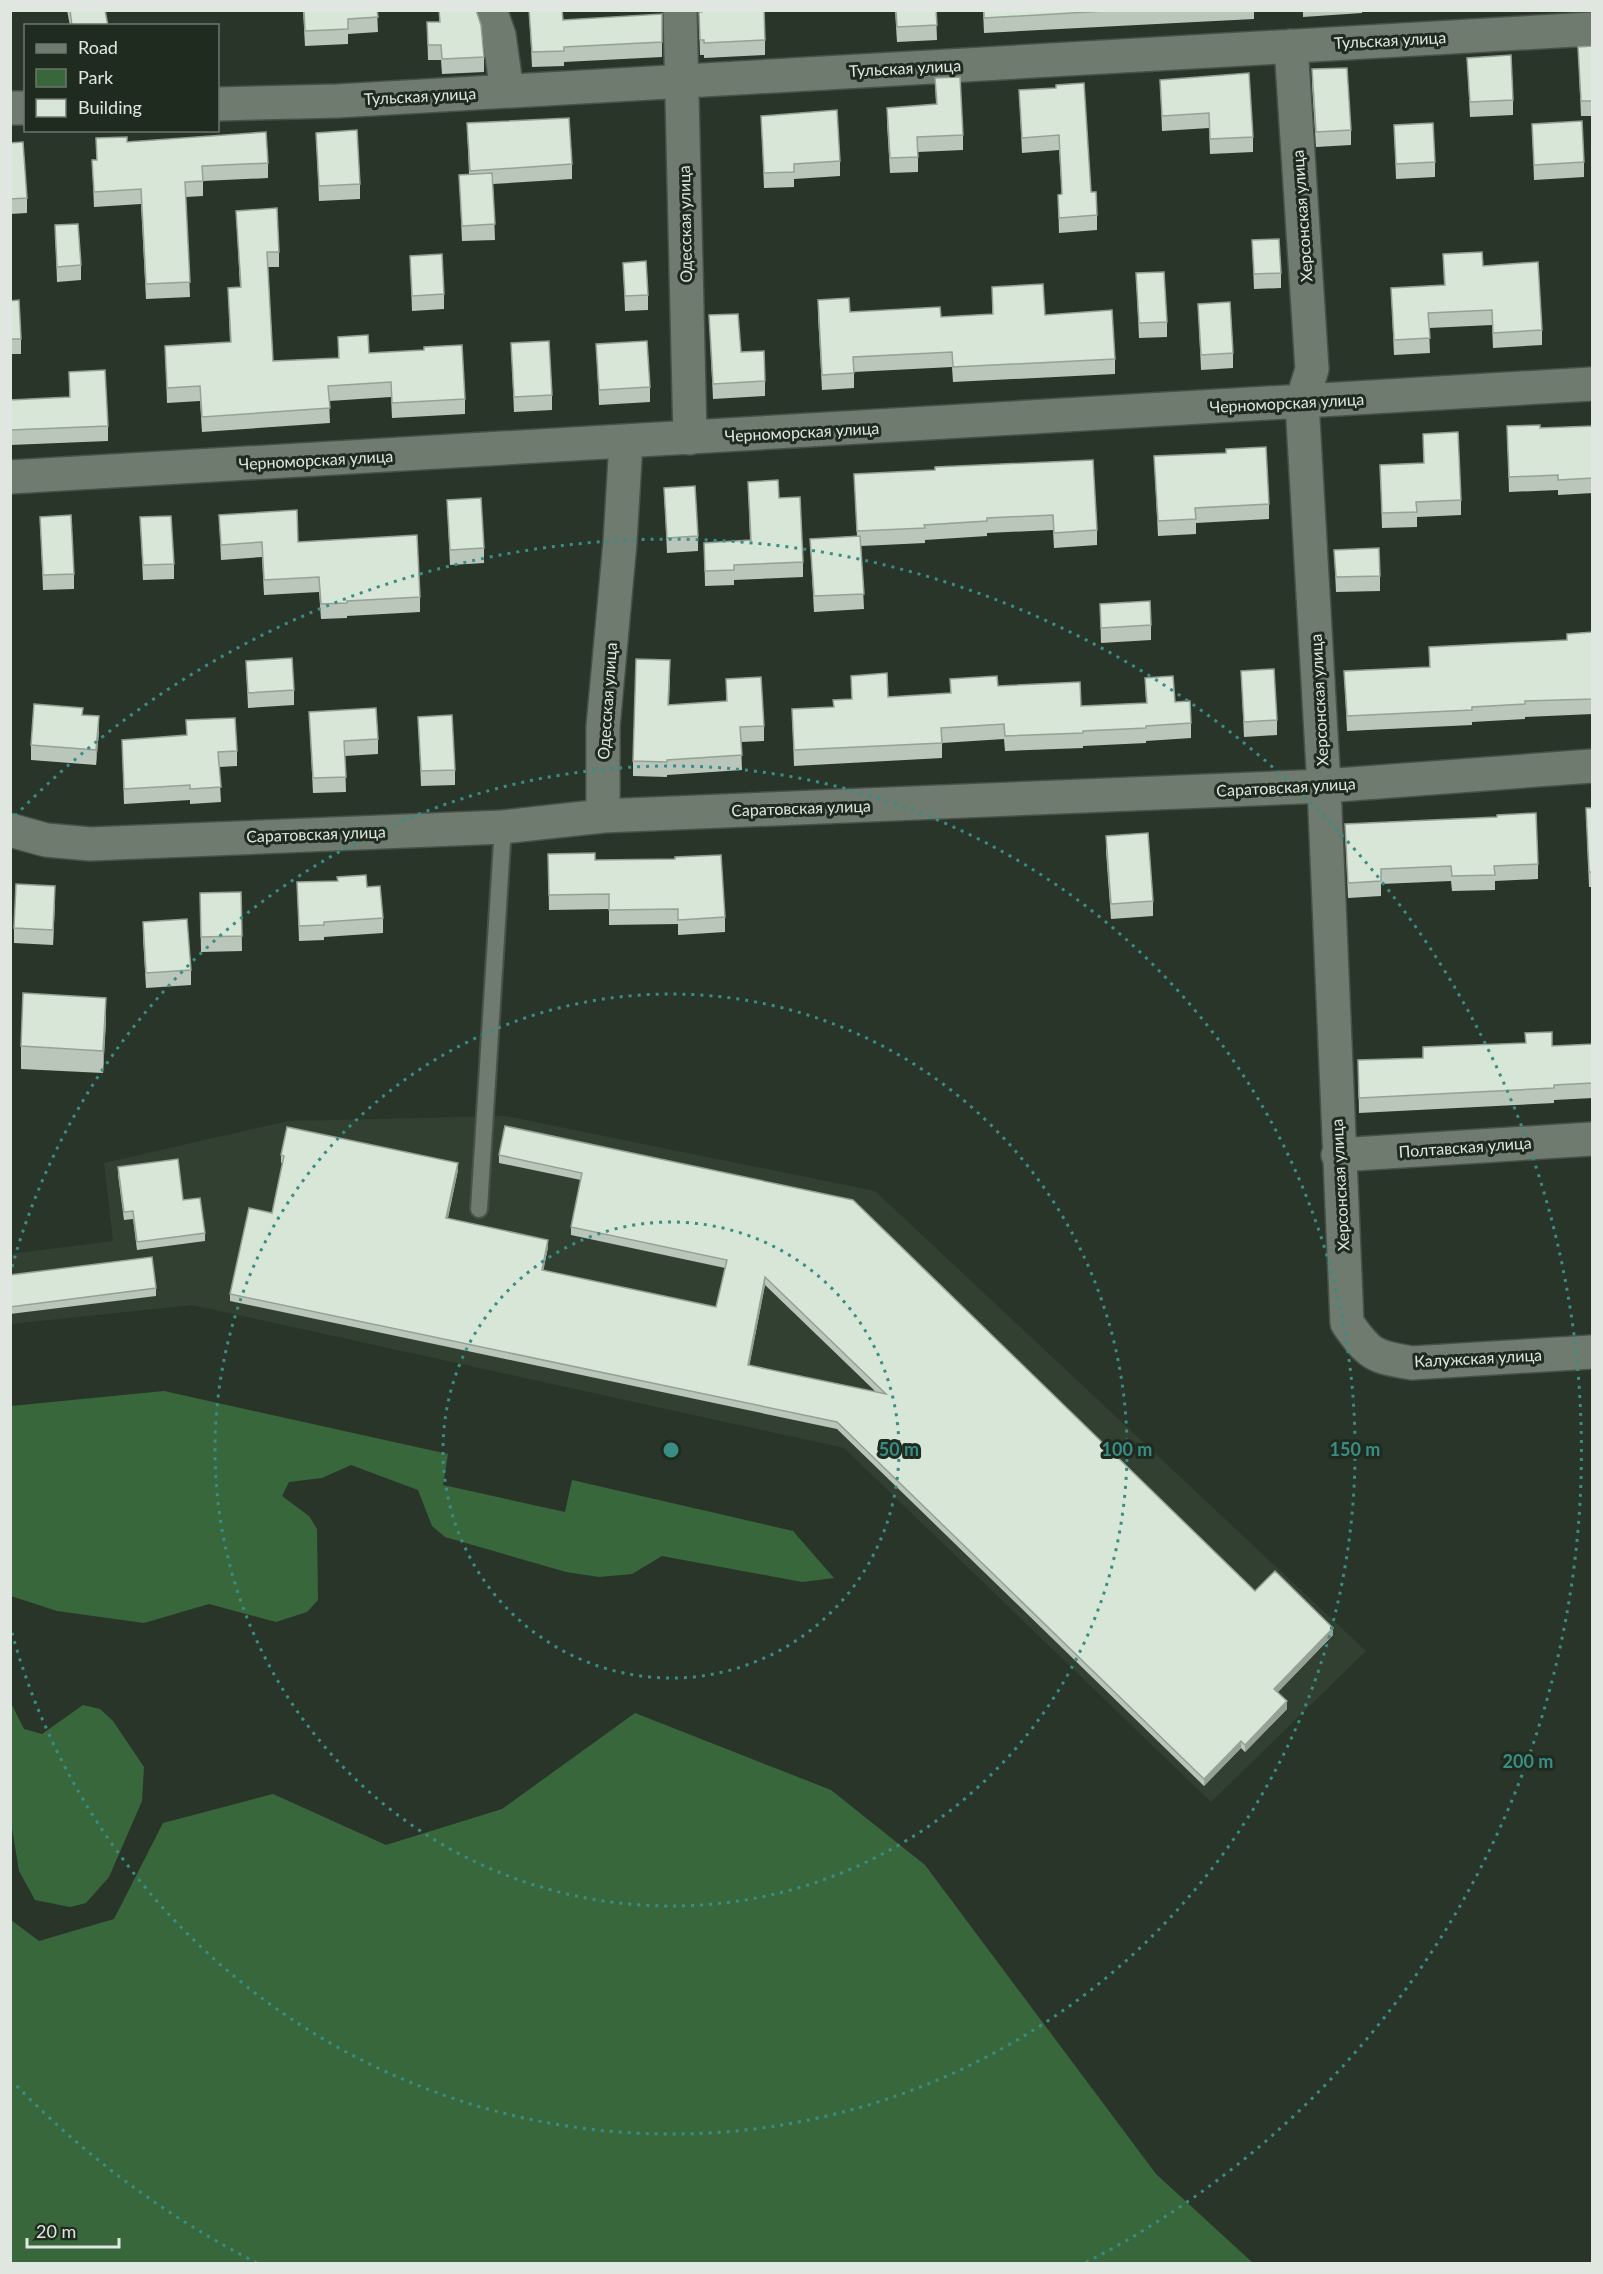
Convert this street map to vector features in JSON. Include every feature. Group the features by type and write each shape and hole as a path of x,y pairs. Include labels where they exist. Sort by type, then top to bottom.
{"street":[{"path":"490,10 499,35 507,91"},
{"name":"Одесская улица","path":"680,10 690,438"},
{"name":"Тульская улица","path":"219,104 338,101 1593,29"},
{"name":"Херсонская улица","path":"1291,46 1312,369 1302,402 1324,786 1338,1155 1347,1323 1366,1349"},
{"name":"Черноморская улица","path":"10,477 1593,384"},
{"name":"Одесская улица","path":"603,816 603,727 620,542 626,442"},
{"name":"Саратовская улица","path":"10,830 46,840 90,844 503,827 603,816 1324,786 1593,766"},
{"name":"Полтавская улица","path":"1338,1155 1593,1139"},
{"name":"Калужская улица","path":"1366,1349 1388,1359 1412,1363 1593,1352"}],"lane":[{"path":"479,1209 503,827"}],"shaded area":[{"path":"505,1116 875,1191 1366,1651 1211,1802 844,1448 192,1305 11,1324 10,1254 113,1241 104,1163 288,1121"}],"green space":[{"path":"164,1391 448,1454 443,1485 565,1512 572,1480 793,1531 834,1578 802,1582 662,1556 632,1574 599,1577 566,1572 445,1537 432,1526 418,1490 351,1465 322,1478 289,1482 282,1496 309,1516 317,1529 318,1600 307,1612 276,1622 209,1604 144,1623 57,1611 11,1596 11,1406"},
{"path":"10,1701 24,1729 42,1734 83,1705 100,1709 113,1721 144,1767 142,1801 109,1877 86,1903 70,1907 35,1900 19,1871 11,1822"},
{"path":"635,1713 831,1790 925,1865 1156,2174 1253,2263 11,2263 11,1920 39,1941 114,1919 163,1823 273,1794 386,1845 502,1809"}],"building":[{"path":"70,10 105,10 108,24 72,24"},
{"path":"304,10 377,10 378,17 348,19 348,29 305,31"},
{"path":"439,10 476,10 481,25 484,57 442,59 441,45 428,45 427,22 440,22"},
{"path":"529,10 562,10 563,20 662,14 662,42 564,47 564,51 532,52"},
{"path":"702,10 764,10 765,40 704,43 704,40 700,40 699,12"},
{"path":"896,10 936,10 937,25 897,27"},
{"path":"984,10 1123,10 984,18"},
{"path":"1593,46 1593,101 1581,101 1578,47"},
{"path":"1511,55 1513,100 1470,102 1467,58"},
{"path":"1347,68 1351,130 1316,132 1312,69"},
{"path":"1249,73 1253,137 1210,139 1209,113 1162,116 1160,80"},
{"path":"960,77 963,135 917,137 918,157 890,158 887,108 937,104 935,78"},
{"path":"1084,83 1091,192 1096,192 1097,215 1059,218 1058,195 1062,194 1059,135 1022,138 1019,90 1056,88 1056,85"},
{"path":"837,110 840,161 794,164 794,172 764,173 761,116"},
{"path":"569,118 572,164 470,171 467,123"},
{"path":"1582,121 1584,162 1534,165 1532,124"},
{"path":"1433,123 1435,162 1396,164 1394,125"},
{"path":"357,130 360,184 319,186 316,133"},
{"path":"266,132 268,163 202,166 203,181 185,182 190,282 146,284 141,189 94,192 92,160 97,160 96,138 127,137 127,142"},
{"path":"23,142 27,198 10,199 10,143"},
{"path":"492,173 495,224 462,226 459,175"},
{"path":"277,208 279,252 267,252 273,361 339,358 338,337 368,335 369,353 462,345 465,399 392,403 391,382 328,386 330,408 202,417 200,386 167,388 165,346 231,342 228,288 241,287 236,211"},
{"path":"78,224 81,265 57,267 55,225"},
{"path":"1279,239 1281,273 1254,274 1252,240"},
{"path":"1482,252 1483,266 1538,262 1542,330 1493,333 1492,310 1428,313 1430,338 1394,340 1391,288 1445,285 1443,254"},
{"path":"442,254 444,294 412,296 410,256"},
{"path":"646,261 648,295 625,296 623,263"},
{"path":"1164,272 1167,322 1139,323 1136,273"},
{"path":"1043,284 1045,315 1112,310 1115,359 953,367 952,352 853,357 854,373 822,375 818,300 849,298 850,312 940,307 941,317 993,314 992,287"},
{"path":"19,300 21,339 10,339 10,301"},
{"path":"1230,302 1233,353 1201,355 1198,304"},
{"path":"738,314 741,352 764,351 765,381 713,384 709,315"},
{"path":"549,341 552,395 514,397 511,343"},
{"path":"647,341 650,387 599,390 596,344"},
{"path":"105,370 108,426 10,430 10,400 70,397 69,372"},
{"path":"1540,425 1540,428 1593,426 1593,478 1558,480 1558,475 1509,477 1507,426"},
{"path":"1458,432 1461,500 1416,502 1417,512 1382,513 1380,465 1424,463 1423,434"},
{"path":"1266,447 1269,504 1195,508 1196,519 1158,521 1154,456 1226,453 1226,449"},
{"path":"1093,460 1097,530 1054,533 1053,515 987,518 987,521 924,525 925,528 857,531 854,474 935,470 935,467"},
{"path":"778,480 779,498 800,497 803,562 734,565 734,570 705,571 704,543 751,540 748,482"},
{"path":"695,486 698,536 667,538 664,488"},
{"path":"481,498 484,548 450,550 447,500"},
{"path":"297,510 298,542 417,535 420,597 321,604 319,577 264,580 262,542 221,545 219,515"},
{"path":"71,515 74,574 43,575 40,517"},
{"path":"171,516 174,564 143,565 140,517"},
{"path":"860,536 864,594 814,596 810,539"},
{"path":"1379,548 1380,576 1336,577 1334,550"},
{"path":"1150,601 1151,625 1101,628 1100,604"},
{"path":"1593,632 1593,699 1525,701 1525,704 1472,707 1472,710 1347,716 1344,671 1430,667 1429,647 1567,640 1567,634"},
{"path":"292,658 294,690 248,693 246,661"},
{"path":"636,659 670,660 668,705 727,701 726,679 761,677 764,726 740,727 742,755 667,760 667,762 633,761"},
{"path":"1274,669 1277,720 1244,722 1241,671"},
{"path":"887,673 888,697 951,693 950,679 997,676 998,686 1080,682 1081,706 1147,703 1145,678 1173,676 1175,702 1190,701 1191,723 1083,731 1083,733 1005,736 1004,724 941,728 942,743 794,750 792,709 834,707 833,700 852,699 851,676"},
{"path":"34,704 83,708 82,715 99,716 96,750 31,745"},
{"path":"376,708 378,739 344,741 346,777 313,778 309,712"},
{"path":"452,715 455,770 421,771 418,717"},
{"path":"235,718 237,751 218,752 221,787 190,789 190,785 124,789 122,740 187,735 186,720"},
{"path":"1586,808 1593,808 1593,872 1589,872"},
{"path":"1536,813 1538,864 1494,866 1495,875 1452,876 1451,866 1381,869 1381,881 1348,883 1345,824"},
{"path":"1148,833 1153,901 1111,904 1106,836"},
{"path":"595,853 595,860 675,859 675,857 721,855 725,917 678,920 678,909 609,910 609,894 549,895 548,854"},
{"path":"366,875 367,887 380,886 383,918 299,926 297,882 338,881 337,877"},
{"path":"16,884 55,886 53,930 14,928"},
{"path":"241,892 242,936 201,937 200,893"},
{"path":"187,919 191,970 146,973 143,922"},
{"path":"23,993 106,998 103,1051 21,1046"},
{"path":"1552,1032 1552,1046 1593,1044 1593,1083 1554,1085 1554,1088 1359,1098 1358,1060 1423,1058 1423,1047 1526,1043 1525,1033"},
{"path":"505,1126 853,1200 1255,1591 1275,1571 1333,1628 1274,1689 1287,1701 1245,1745 1241,1741 1204,1779 837,1422 230,1294 249,1208 272,1213 284,1156 281,1155 287,1127 458,1163 446,1218 548,1240 542,1270 716,1307 727,1260 571,1227 582,1173 499,1155","holes":["765,1277 886,1394 748,1365"]},
{"path":"178,1159 183,1200 200,1198 205,1233 137,1242 133,1211 124,1212 118,1167"},
{"path":"152,1257 156,1288 10,1307 10,1275"}]}
